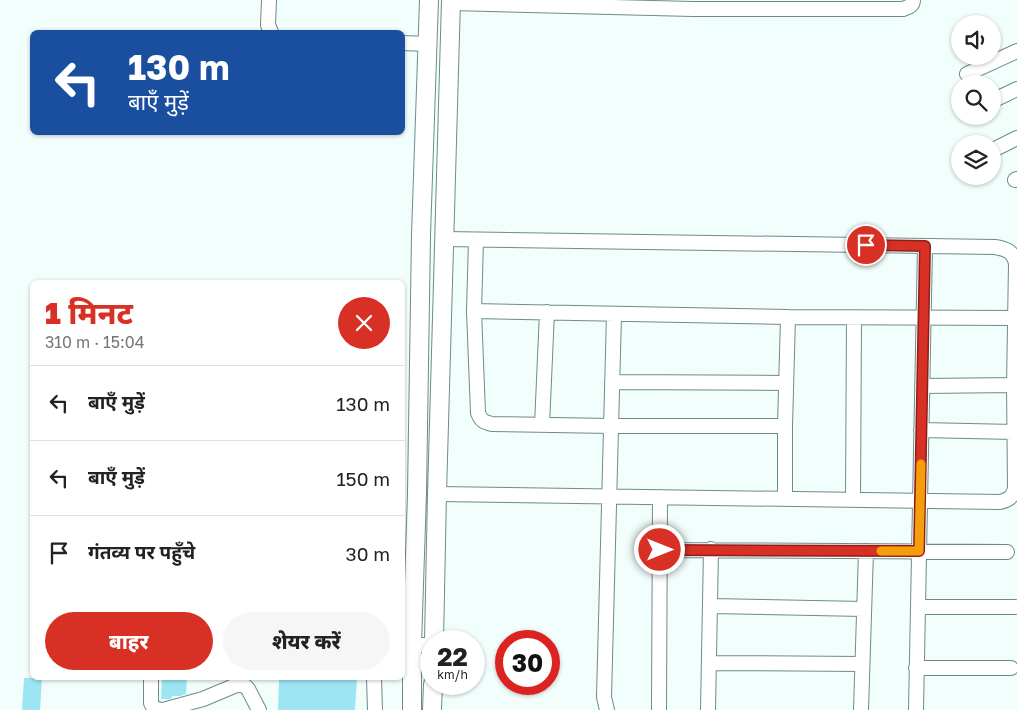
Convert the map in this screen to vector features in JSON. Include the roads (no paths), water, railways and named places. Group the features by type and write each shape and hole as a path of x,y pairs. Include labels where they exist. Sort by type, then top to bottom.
{"street":[{"path":"269,0 268,25 270,30"},
{"path":"412,710 407,645 417,483 421,235 429,0"},
{"path":"434,630 451,2 693,4 903,9 910,7 913,0"},
{"path":"405,43 427,44"},
{"path":"967,74 1017,51"},
{"path":"1001,97 1017,89"},
{"path":"1001,146 1017,138"},
{"path":"437,494 1000,502 1008,500 1014,490 1016,264 1015,257 1003,248 445,239"},
{"path":"476,240 474,311 478,413 480,419 484,422 492,424 611,426 785,426"},
{"path":"916,710 925,246"},
{"path":"474,311 854,318 1016,318"},
{"path":"542,425 547,312"},
{"path":"607,710 604,697 614,314"},
{"path":"785,499 788,317"},
{"path":"852,500 854,318"},
{"path":"612,382 786,383"},
{"path":"922,386 1014,385"},
{"path":"921,430 1015,432"},
{"path":"659,710 660,497"},
{"path":"708,710 712,549"},
{"path":"660,550 1007,552"},
{"path":"861,710 866,551"},
{"path":"710,606 864,609"},
{"path":"918,607 1015,607"},
{"path":"407,645 420,645"},
{"path":"709,663 862,664"},
{"path":"916,668 1011,668"},
{"path":"151,680 151,704 153,707 162,710 203,699 239,685 248,689 259,710"},
{"path":"374,680 375,710"},
{"path":"432,710 433,695"}]}
